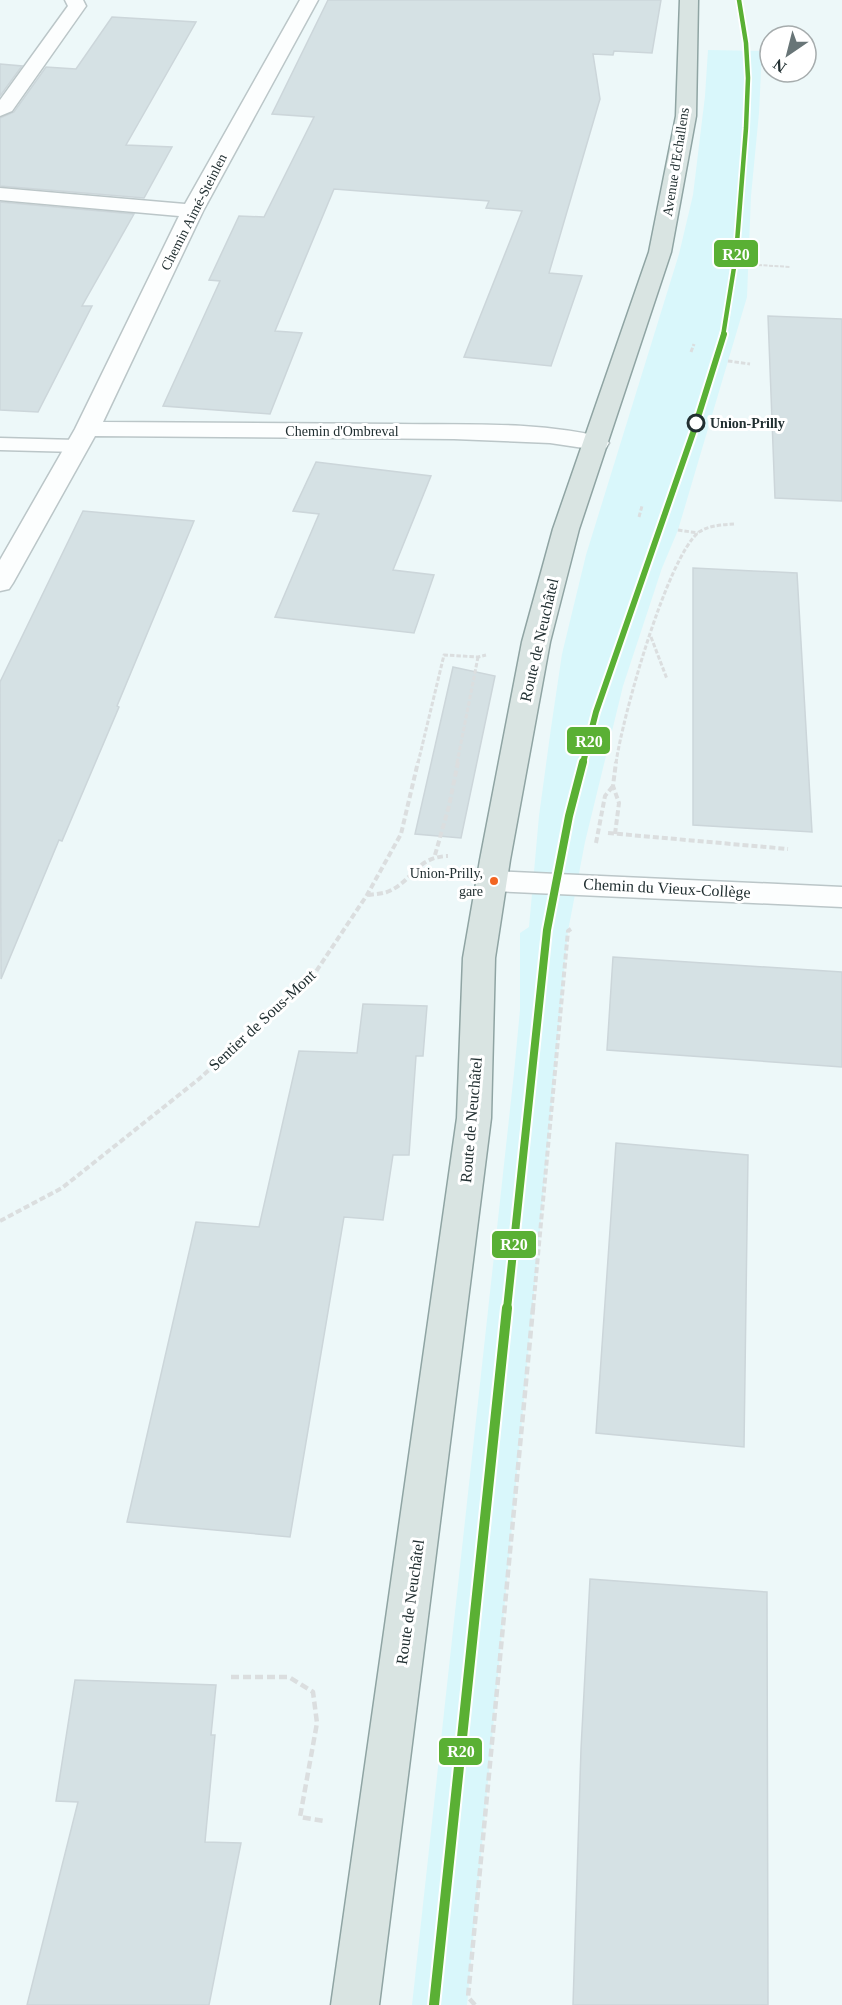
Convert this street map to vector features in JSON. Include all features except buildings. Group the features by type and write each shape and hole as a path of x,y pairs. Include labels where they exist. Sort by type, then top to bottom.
{"main road":[{"name":"Avenue d'Echallens","path":"660,252 686,116 690,0"},
{"name":"Route de Neuchâtel","path":"355,2005 474,1118 479,958 492,881 536,642 566,529 660,252"}],"street":[{"path":"0,110 5,107 76,6 74,0"},
{"name":"Chemin Aimé-Steinlen","path":"0,583 82,438 192,211 309,0"},
{"path":"0,194 192,211"},
{"name":"Chemin d'Ombreval","path":"82,438 454,432 550,436 597,442"},
{"name":"Chemin du Vieux-Collège","path":"492,881 842,897"}],"lane":[{"name":"Chemin d'Ombreval","path":"0,444 82,438"}],"path":[{"path":"758,265 790,267"},
{"path":"691,352 694,344"},
{"path":"728,362 750,364"},
{"path":"639,517 642,506"},
{"path":"615,834 618,803 614,786 620,736 675,566 698,533 714,525 734,524"},
{"path":"678,530 698,533"},
{"path":"651,636 667,679"},
{"name":"Sentier de Sous-Mont","path":"0,1221 62,1188 199,1079 315,973 367,895 401,834 444,655 478,657 536,642"},
{"path":"435,855 449,806 478,657"},
{"path":"596,842 605,796 614,786"},
{"path":"449,806 459,808"},
{"path":"608,833 791,849 792,857"},
{"path":"367,895 388,892 435,855 448,856"},
{"path":"475,2005 468,1997 568,931"},
{"path":"231,1677 289,1677 313,1692 317,1723 300,1817 329,1822"}],"shaded area":[{"path":"708,50 758,51 758,84 760,84 751,196 747,297 678,530 662,568 623,686 585,842 568,931 467,2005 412,2005 514,1073 520,1010 520,933 529,927 539,816 562,654 586,555 679,254 693,195"}],"transit line":[{"name":"R20","path":"434,2005 547,930 569,816 596,712 693,433 725,330 736,255 746,128 748,78 746,43 739,0"}],"place":[{"name":"Union-Prilly","path":"696,423"},
{"name":"Union-Prilly, gare","path":"494,881"}]}
